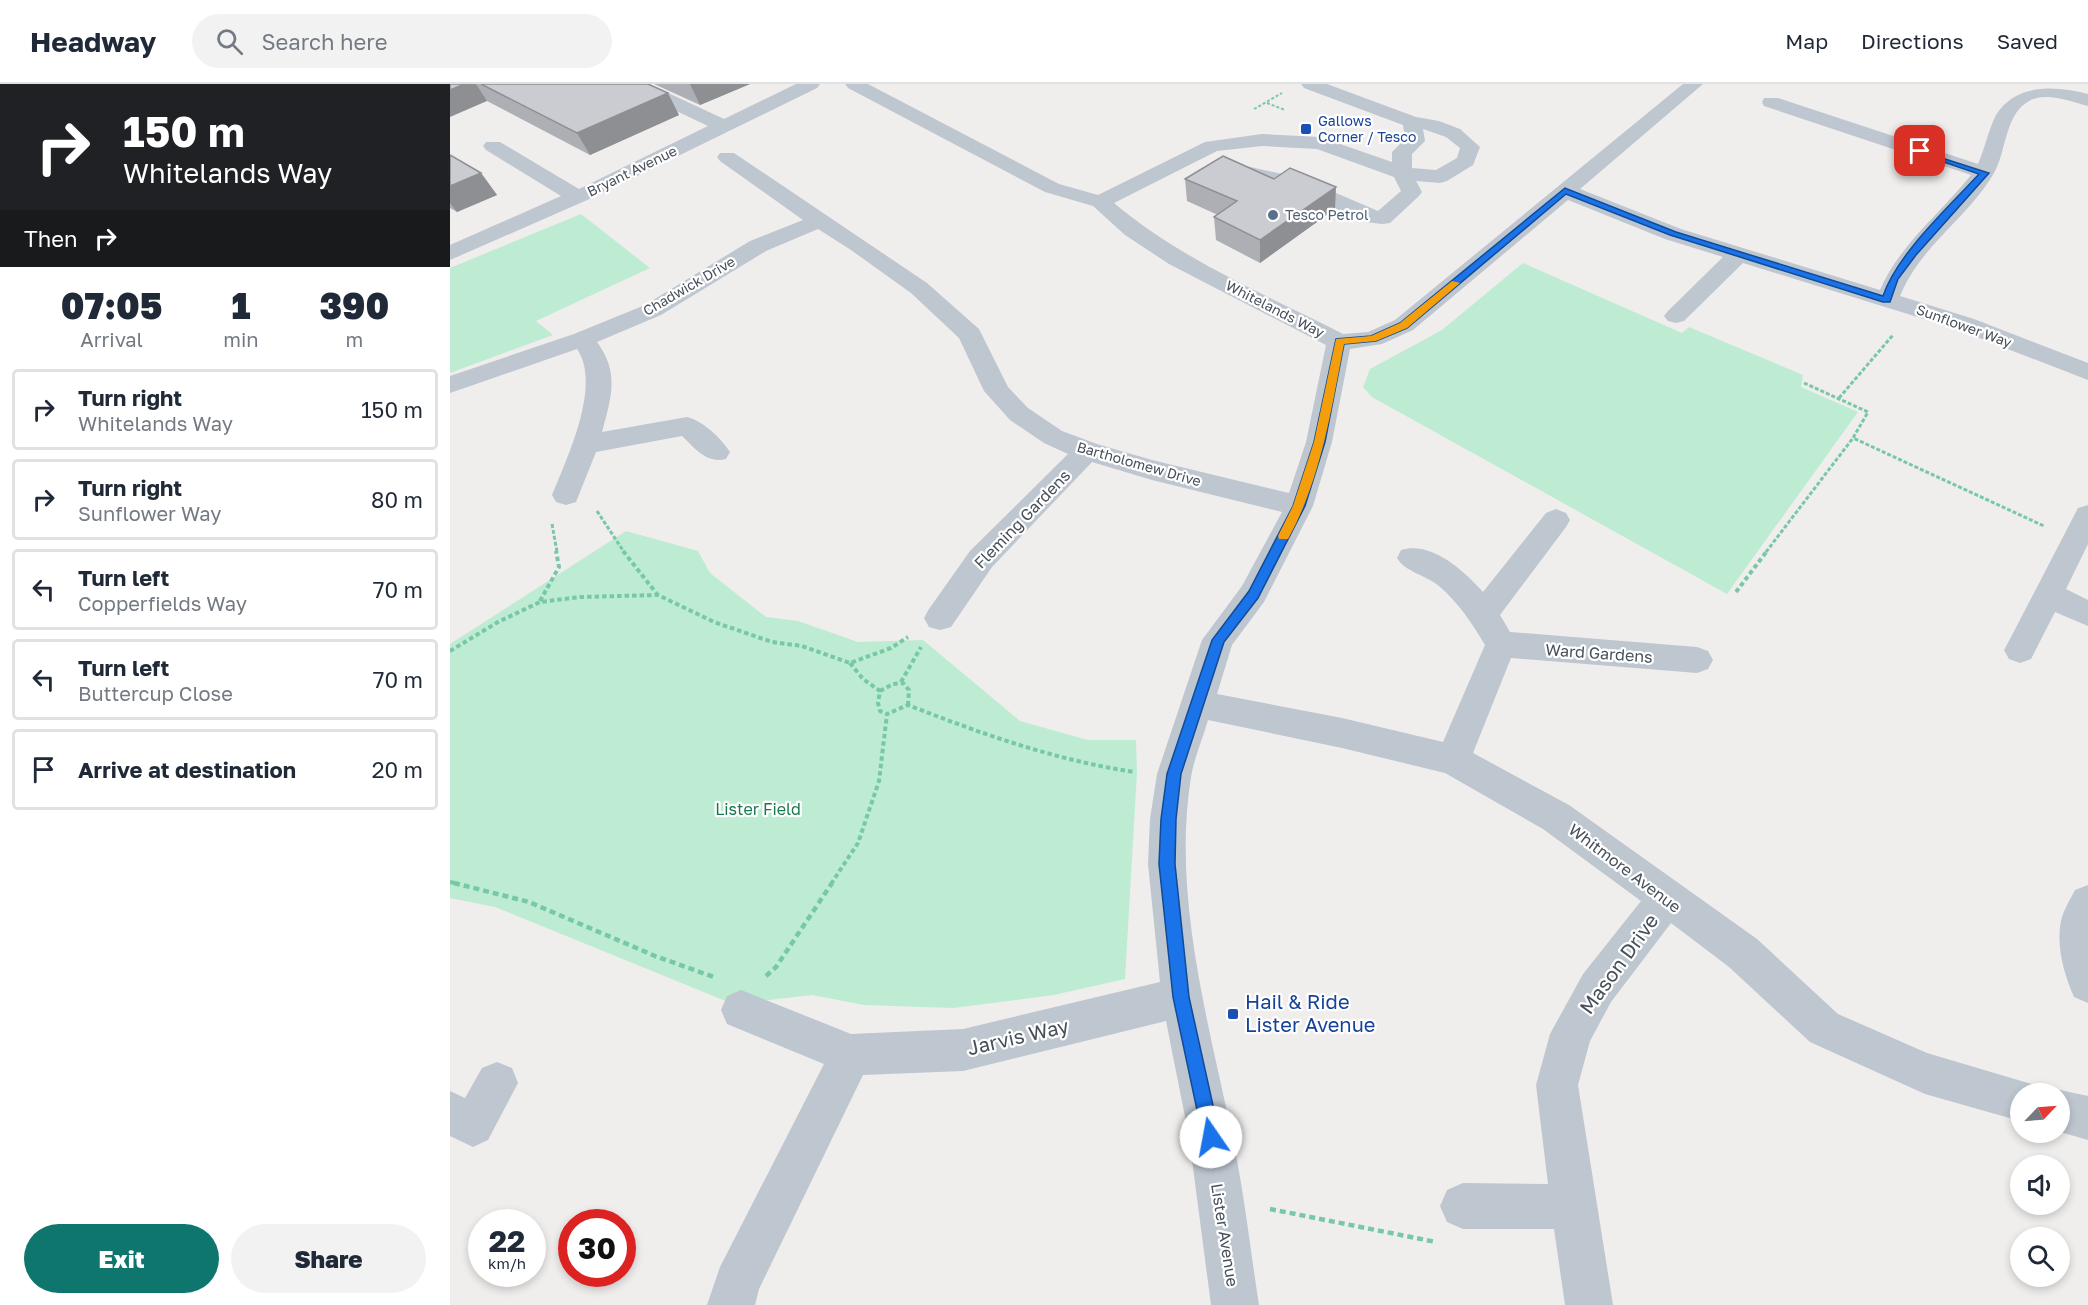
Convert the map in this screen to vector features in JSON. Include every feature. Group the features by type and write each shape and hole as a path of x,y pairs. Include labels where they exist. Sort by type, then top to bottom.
{"street":[{"path":"634,84 723,126"},
{"name":"Bryant Avenue","path":"450,253 577,197 811,84"},
{"name":"Whitelands Way","path":"854,84 1052,188 1100,202 1133,230 1177,259 1339,342 1373,339 1404,325 1694,84"},
{"path":"1100,202 1212,146 1262,140 1320,142 1402,173 1440,177 1466,160 1470,147 1453,134 1432,125 1412,122 1310,84"},
{"path":"1887,300 1894,279 1913,254 1984,173 1997,147 2006,116 2015,101 2043,88 2088,100"},
{"path":"1771,102 1984,173"},
{"path":"1186,160 1294,182 1380,218 1412,192 1402,173 1402,152 1414,141 1412,122"},
{"path":"493,146 577,197"},
{"name":"Bartholomew Drive","path":"727,157 919,288 970,334 997,391 1019,414 1053,437 1087,451 1152,470 1299,506"},
{"name":"Sunflower Way","path":"1565,191 1673,234 1965,324 2088,372"},
{"name":"Chadwick Drive","path":"450,385 583,339 653,310 758,246 819,221"},
{"path":"1676,316 1738,255"},
{"path":"566,495 587,444 597,388 597,363 583,339"},
{"name":"Lister Avenue","path":"1234,1305 1211,1137 1181,997 1167,864 1168,819 1174,774 1218,640 1253,594 1299,506 1319,442 1339,342"},
{"path":"587,444 687,426 716,452"},
{"name":"Fleming Gardens","path":"940,618 981,559 1087,451"},
{"path":"1483,614 1556,520"},
{"path":"2020,650 2081,528"},
{"path":"1412,558 1438,569 1483,614 1501,644 1453,760"},
{"path":"2049,595 2088,614"},
{"name":"Ward Gardens","path":"1501,644 1697,660"},
{"name":"Whitmore Avenue","path":"1198,704 1342,733 1453,760 1556,817 1743,953 1824,1028 1925,1073 2010,1097"},
{"name":"Mason Drive","path":"1589,1305 1557,1084 1571,1034 1597,988 1666,899"},
{"path":"2088,903 2080,921 2081,962 2088,983"},
{"name":"Jarvis Way","path":"745,1000 851,1055 963,1050 1040,1034 1181,997"},
{"path":"731,1305 737,1284 851,1055"},
{"path":"450,1113 473,1125 496,1083"},
{"path":"2070,1114 2088,1118"},
{"path":"1463,1206 1573,1207"}],"path":[{"path":"1839,398 1916,308"},
{"path":"1736,592 1853,438 1868,412 1804,382"},
{"path":"1853,438 2081,528"},
{"path":"540,602 559,567 550,510 566,495 597,510 614,538 658,595 714,622 772,642 802,646 850,663 863,680 880,691"},
{"path":"450,651 498,622 540,602 580,597 658,595"},
{"path":"850,663 891,648 940,618"},
{"path":"908,705 910,694 906,685 901,682 893,682 880,691 878,703 880,711 887,714 908,705 969,729 1109,769 1174,774"},
{"path":"450,882 529,902 656,956 745,1000 776,967 858,843 879,782 887,714"},
{"path":"1219,1198 1461,1248 1463,1206"}],"green space":[{"path":"581,214 650,268 536,321 553,335 450,373 450,268"},
{"path":"1523,263 1682,333 1689,327 1803,375 1801,387 1858,412 1727,594 1372,397 1363,387 1370,369 1442,330"},
{"name":"Lister Field","path":"626,531 698,551 710,573 766,617 798,621 858,642 923,640 1020,721 1088,740 1136,740 1137,772 1125,979 1054,995 953,1008 864,1005 812,995 733,1004 495,907 450,898 450,644"}],"building":[{"path":"450,84 464,84 450,90"},
{"path":"481,84 648,84 668,93 577,133"},
{"path":"450,155 481,173 450,186"},
{"path":"1223,156 1274,179 1290,168 1336,187 1260,240 1214,217 1237,201 1185,179"}],"slow traffic":[{"path":"1284,536 1299,506 1319,442 1339,342 1373,339 1404,325 1455,283"}],"place":[{"name":"Gallows Corner / Tesco","path":"1306,129"},
{"name":"Tesco Petrol","path":"1273,215"},
{"name":"Hail & Ride Lister Avenue","path":"1233,1014"}],"route":[{"path":"1211,1137 1181,997 1167,864 1168,819 1174,774 1218,640 1253,594 1299,506 1319,442 1339,342 1373,339 1404,325 1565,191 1673,234 1887,300 1894,279 1913,254 1984,173 1920,151"}]}
